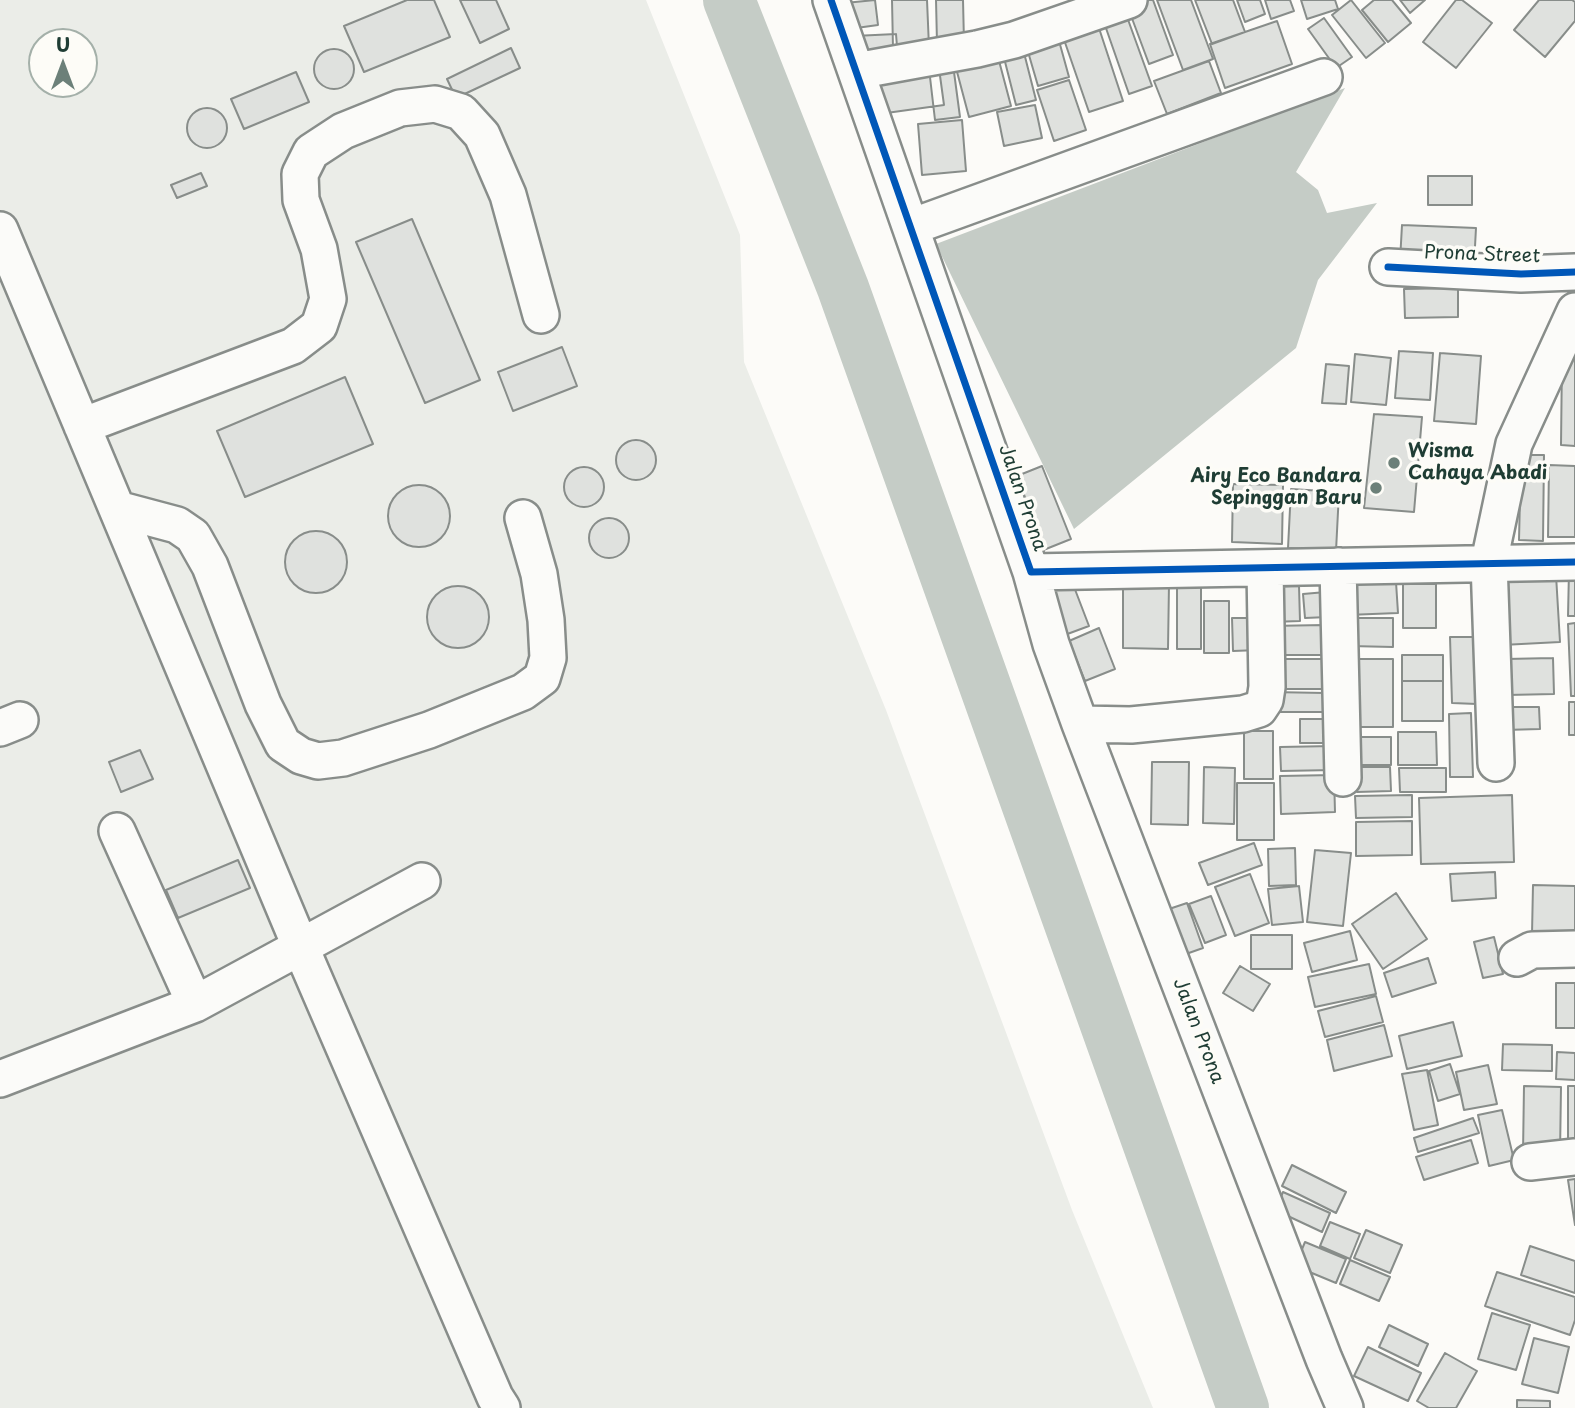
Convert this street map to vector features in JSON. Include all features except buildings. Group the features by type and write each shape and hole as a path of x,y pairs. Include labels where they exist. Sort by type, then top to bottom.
{"street":[{"name":"Jalan Prona","path":"831,0 1031,572 1051,644 1080,724 1345,1408"},
{"path":"856,71 1014,40 1129,0"},
{"path":"911,227 1324,77"},
{"path":"82,426 293,346 320,326 328,299 318,250 301,200 300,174 311,152 342,131 400,108 435,104 461,112 482,135 508,195 541,315"},
{"path":"0,230 301,948 502,1408"},
{"name":"Prona Street","path":"1388,267 1521,274 1575,272"},
{"path":"1496,763 1489,562 1514,444 1575,310"},
{"path":"117,509 177,525 193,536 210,566 263,704 284,744 301,756 318,761 343,758 429,730 523,692 542,678 548,657 546,620 539,574 523,518"},
{"name":"Jalan Prona","path":"1031,572 1575,562"},
{"path":"1338,566 1343,778"},
{"path":"1080,724 1131,725 1243,714 1259,709 1265,700 1267,687 1265,568"},
{"path":"117,831 195,1004"},
{"path":"0,1079 195,1004 422,881"},
{"path":"1517,958 1532,950 1575,949"},
{"path":"1530,1162 1575,1157"}],"shaded area":[{"path":"0,0 646,0 740,235 744,362 886,710 1072,1210 1153,1408 0,1408"},
{"path":"1345,88 1296,172 1318,190 1327,213 1377,203 1318,280 1296,348 1074,529 936,244"}],"waterway":[{"path":"729,0 843,288 1243,1408"}],"cycle path":[{"path":"831,0 1031,572 1575,562"},
{"path":"1388,267 1521,274 1575,272"}],"place":[{"name":"Wisma Cahaya Abadi","path":"1394,463"},
{"name":"Airy Eco Bandara Sepinggan Baru","path":"1376,488"}]}
